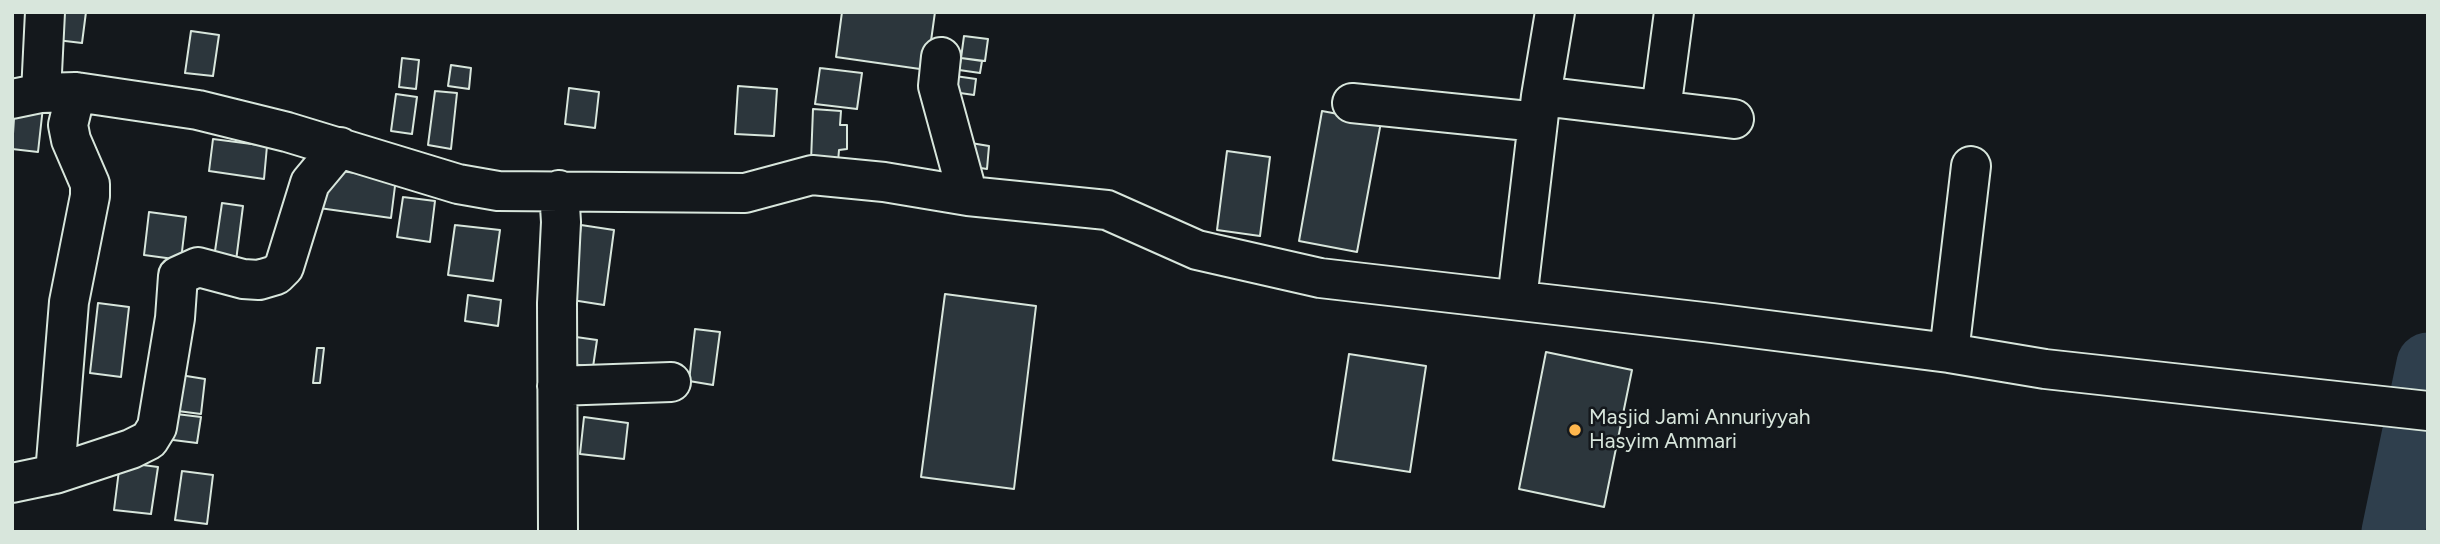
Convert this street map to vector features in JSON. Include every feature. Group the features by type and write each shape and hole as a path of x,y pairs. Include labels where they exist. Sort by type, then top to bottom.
{"street":[{"path":"45,12 43,95 68,125 71,140 90,184 90,196 69,302 55,474"},
{"path":"1517,300 1539,109 1555,12"},
{"path":"1661,110 1674,12"},
{"path":"941,57 938,86 968,196"},
{"path":"43,95 198,110 340,148 458,184 498,191 745,193 813,175 884,181 968,196 1107,210 1197,250 1320,278 1949,353 2045,369 2428,411"},
{"path":"1352,103 1661,110 1734,119"},
{"path":"12,483 55,474 131,449 149,440 157,427 175,318 178,276 198,267 243,279 276,275 284,267 310,183 340,148"},
{"path":"1949,353 1971,166"},
{"path":"558,532 556,386 561,222 559,190"},
{"path":"556,386 671,382"}],"building":[{"path":"51,12 86,12 82,43 48,39"},
{"path":"842,12 935,12 927,70 836,57"},
{"path":"191,31 219,35 213,76 185,73"},
{"path":"964,36 988,39 985,61 961,58"},
{"path":"402,58 419,60 416,89 399,87"},
{"path":"961,58 982,61 980,73 959,70"},
{"path":"451,65 471,68 469,89 448,86"},
{"path":"820,68 862,73 857,109 815,104"},
{"path":"955,76 976,79 974,95 953,92"},
{"path":"738,86 777,89 774,136 735,134"},
{"path":"569,88 599,92 595,128 565,124"},
{"path":"435,91 457,93 451,149 428,145"},
{"path":"396,94 417,97 412,134 391,131"},
{"path":"15,103 43,107 38,152 12,149"},
{"path":"813,109 841,111 840,125 847,125 847,149 839,150 838,162 811,161"},
{"path":"1322,111 1381,122 1357,252 1299,241"},
{"path":"213,139 267,146 264,179 209,171"},
{"path":"971,143 989,146 987,169 968,166"},
{"path":"1227,151 1270,157 1260,236 1217,230"},
{"path":"324,169 396,178 391,218 319,208"},
{"path":"403,197 435,201 430,242 397,237"},
{"path":"222,203 243,206 236,261 214,258"},
{"path":"149,212 186,217 181,260 144,255"},
{"path":"455,225 500,230 493,281 448,275"},
{"path":"581,225 614,230 604,305 572,300"},
{"path":"945,294 1036,306 1014,489 921,477"},
{"path":"468,295 501,300 498,326 465,321"},
{"path":"98,303 129,307 121,377 90,373"},
{"path":"695,329 720,332 713,385 689,381"},
{"path":"569,336 597,340 593,367 565,363"},
{"path":"317,348 324,348 320,383 313,383"},
{"name":"Masjid Jami Annuriyyah Hasyim Ammari","path":"1546,352 1632,370 1604,507 1519,489"},
{"path":"1349,354 1426,366 1410,472 1333,460"},
{"path":"174,374 205,379 201,414 170,410"},
{"path":"168,413 201,417 197,443 165,439"},
{"path":"584,417 628,423 624,459 580,454"},
{"path":"120,462 158,467 151,514 114,510"},
{"path":"182,471 213,475 207,524 175,520"}],"waterway":[{"path":"2393,532 2428,364"}],"place":[{"name":"Masjid Jami Annuriyyah Hasyim Ammari","path":"1575,430"}]}
